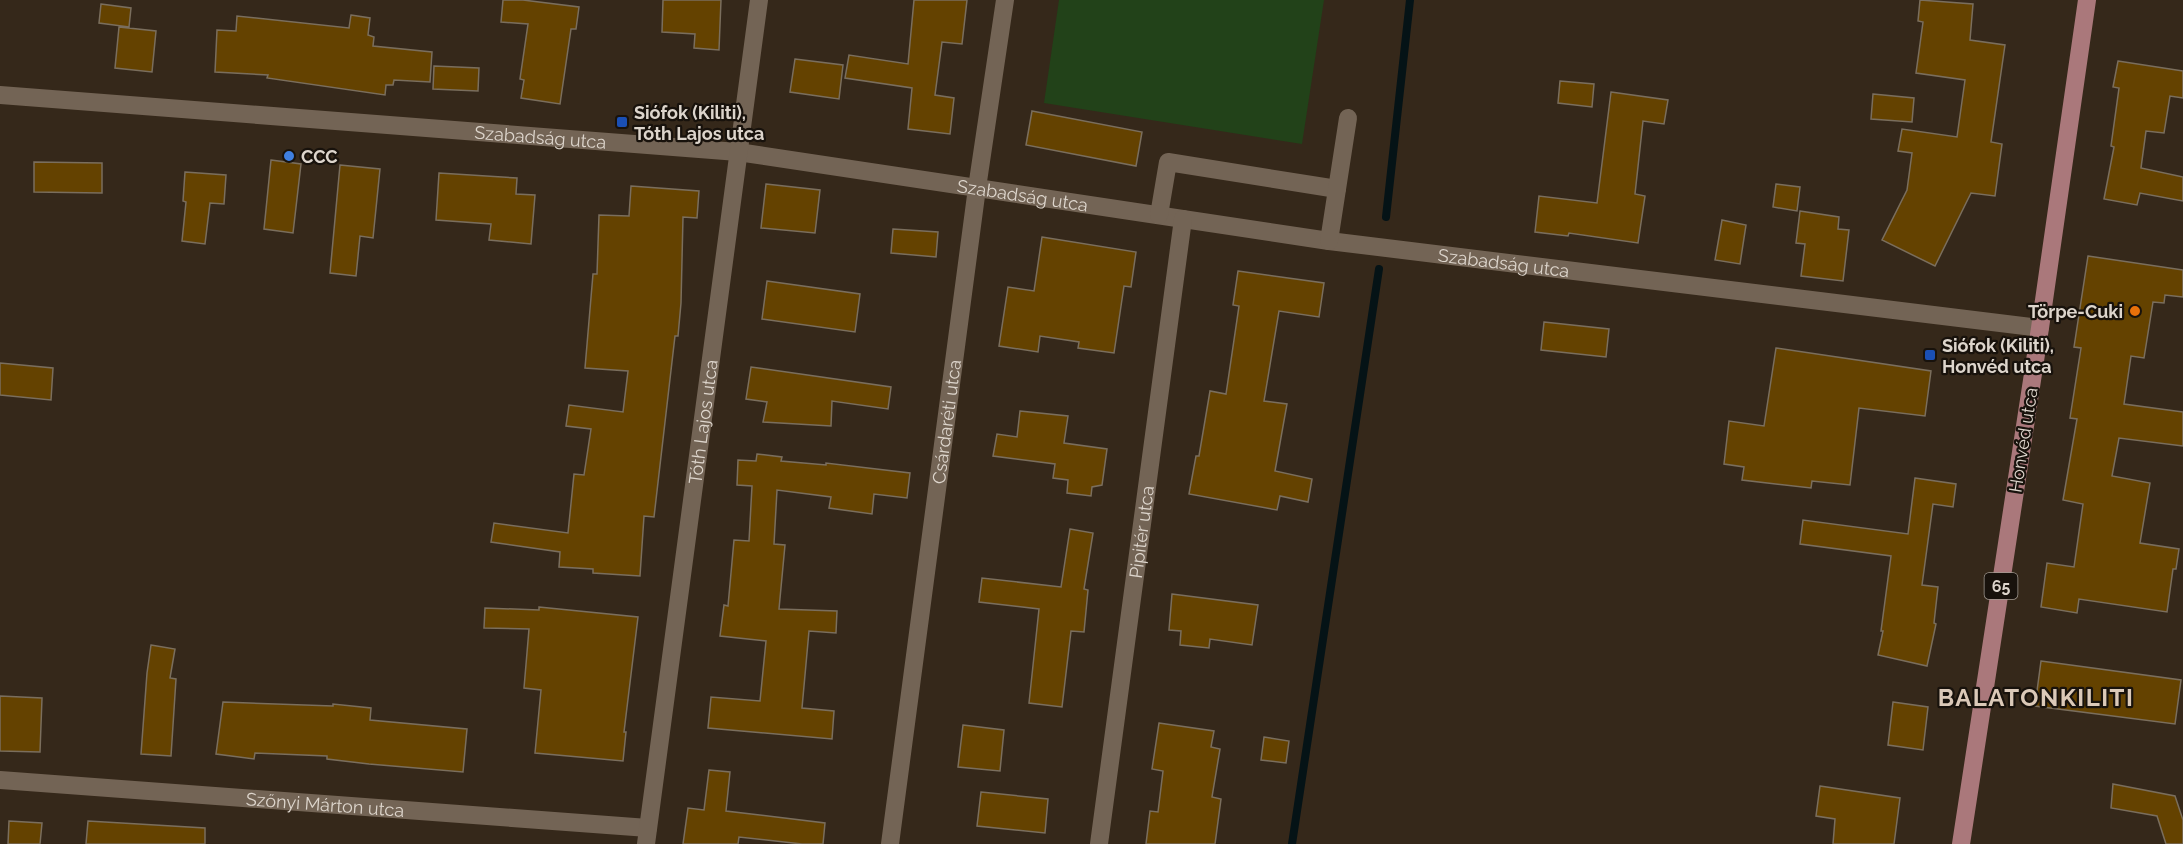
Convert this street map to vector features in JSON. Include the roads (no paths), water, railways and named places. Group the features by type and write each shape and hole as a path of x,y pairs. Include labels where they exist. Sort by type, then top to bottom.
{"main road":[{"name":"Honvéd utca","path":"1961,844 2040,328 2087,0"}],"street":[{"name":"Tóth Lajos utca","path":"647,836 759,0"},
{"name":"Csárdaréti utca","path":"890,844 977,188 1005,0"},
{"name":"Szabadság utca","path":"0,95 738,152 1329,241 2040,328"},
{"path":"1329,241 1348,118"},
{"path":"1159,215 1168,162 1336,189"},
{"name":"Pipitér utca","path":"1099,844 1183,219"},
{"name":"Szőnyi Márton utca","path":"0,780 647,836"}],"waterway":[{"path":"1386,217 1410,0"},
{"path":"1292,844 1379,269"}],"place":[{"name":"Siófok (Kiliti), Tóth Lajos utca","path":"622,122"},
{"name":"CCC","path":"289,156"},
{"name":"Törpe-Cuki","path":"2135,311"},
{"name":"Siófok (Kiliti), Honvéd utca","path":"1930,355"}],"district":[{"name":"BALATONKILITI","path":"2036,697"}]}
